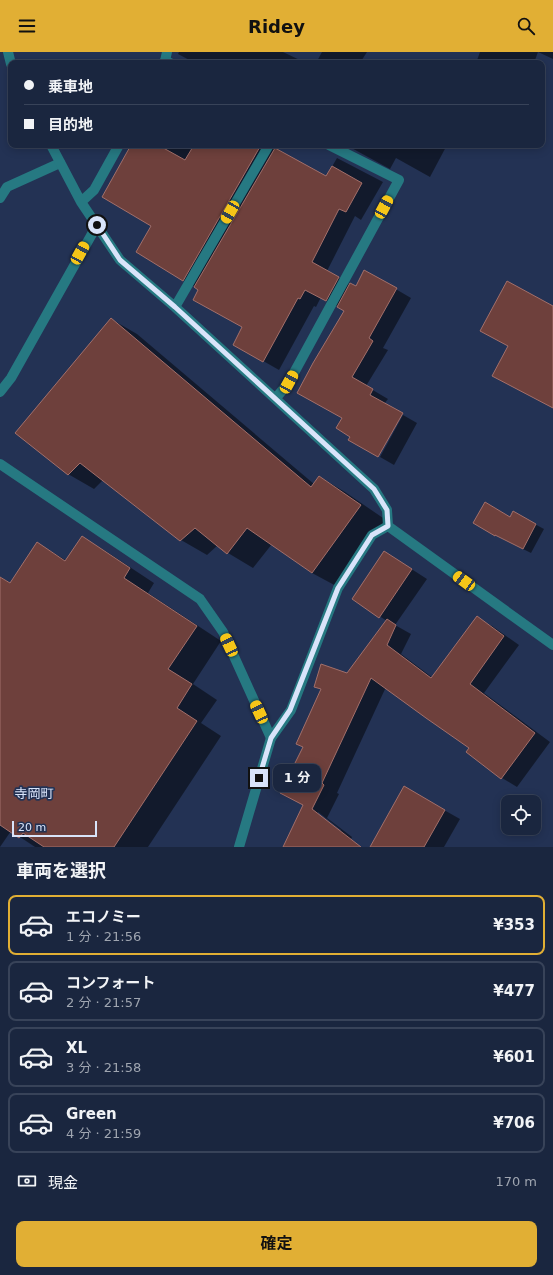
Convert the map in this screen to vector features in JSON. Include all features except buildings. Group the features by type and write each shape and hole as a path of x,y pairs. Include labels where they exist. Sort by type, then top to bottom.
{"street":[{"path":"52,148 81,202 120,260 175,307 276,398 374,489 387,510 388,526"},
{"path":"81,202 94,190 116,148"},
{"path":"175,307 267,148"},
{"path":"276,398 289,382 398,180 335,148"},
{"path":"0,198 7,187 60,163"},
{"path":"0,392 11,378 97,225"},
{"path":"0,464 200,599 223,632 271,738"},
{"path":"388,526 553,645"},
{"path":"239,847 271,738 290,710 338,588 372,535 388,526"}],"district":[{"name":"寺岡町","path":"34,793"}],"route":[{"path":"97,225 120,260 175,307 374,489 387,510 388,526 372,535 338,588 290,710 271,738 259,778"}]}
